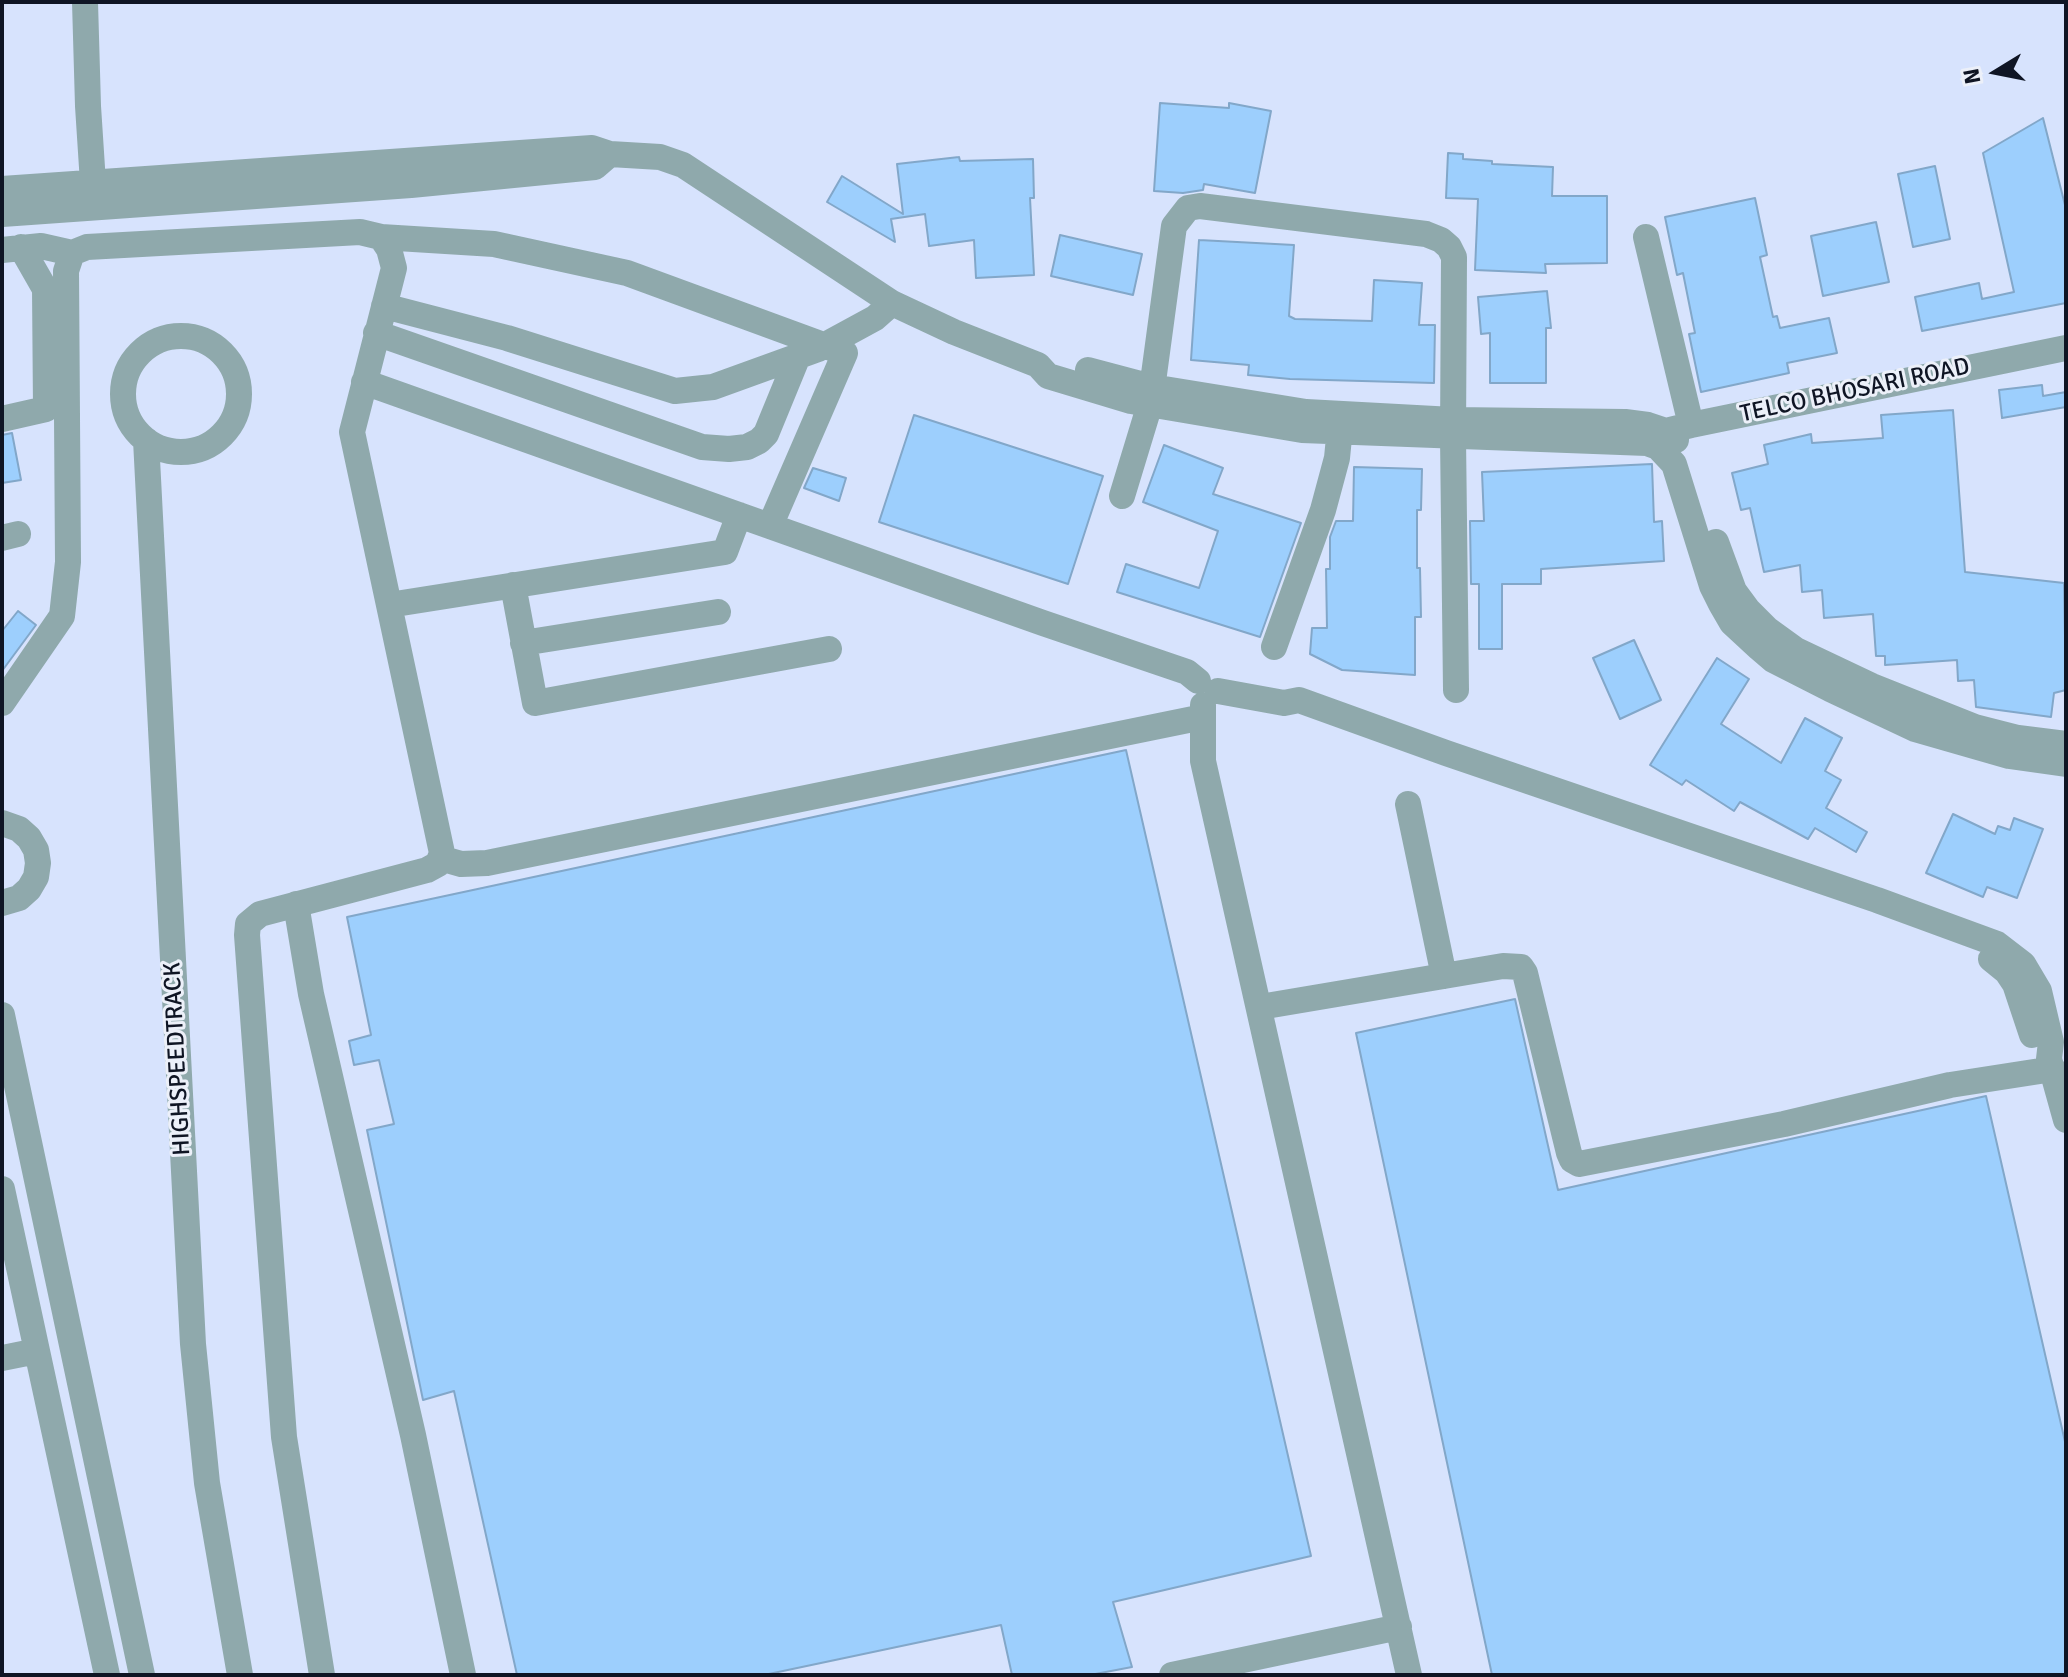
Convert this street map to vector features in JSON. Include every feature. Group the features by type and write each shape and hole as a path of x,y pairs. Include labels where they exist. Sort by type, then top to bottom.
{"street":[{"path":"85,2 93,183"},
{"name":"TELCO BHOSARI ROAD","path":"122,193 411,185 595,167 610,154 660,157 683,165 892,303 954,332 1038,365 1048,376 1302,430 1341,423 1668,433 2066,348"},
{"path":"2,189 93,183 122,193"},
{"path":"2,214 122,193"},
{"path":"1122,496 1151,396 1174,226 1188,208 1200,206 1426,234 1441,240 1454,257 1456,690"},
{"path":"12,248 55,248 72,253 87,247 360,232 381,237 494,244 627,273 826,344 845,353 770,526"},
{"path":"322,1675 284,1437 247,935 248,924 260,914 427,870 438,864 442,853 352,432 394,268 389,249 381,237"},
{"path":"1646,237 1668,433 1658,447 1674,464 1712,586 1732,623 1773,660 1915,729 2009,756 2066,764"},
{"path":"2,419 46,409 45,289 12,248"},
{"path":"2,703 62,616 68,562 66,271 72,253"},
{"path":"384,306 507,338 675,391 713,387 798,356 875,318 892,303"},
{"path":"376,333 702,447 729,449 747,447 766,434 798,356"},
{"path":"184,336 204,340 220,351 233,367 239,386 238,406 230,425 217,439 200,449 180,452 146,440 130,418 123,392 135,358 148,346 164,338 184,336"},
{"path":"364,382 1187,672 1205,698 1203,761 1409,1675"},
{"path":"1274,647 1334,474 1341,423"},
{"path":"1668,433 1684,447 1691,463 1734,591 1767,629 1796,650 1872,686 1975,727 2018,738 2066,744"},
{"name":"HIGHSPEEDTRACK","path":"146,440 193,1344 207,1483 240,1675"},
{"path":"389,605 725,552 739,515"},
{"path":"513,585 535,703 829,649"},
{"path":"523,643 718,612"},
{"path":"440,858 461,864 487,863 1205,698 1284,703 1295,715 1984,954 2007,972 2015,984 2036,1050 2051,1064 2065,1114"},
{"path":"1408,804 1444,976"},
{"path":"2,823 19,829 29,838 36,850 38,863 36,877 29,889 19,898 2,903"},
{"path":"296,904 311,994 413,1435 463,1675"},
{"path":"1260,1007 1514,965 1521,967 1569,1153 1572,1160 1579,1164 1784,1124 2051,1064"},
{"path":"2,1015 142,1675"},
{"path":"2,1189 107,1675"},
{"path":"2,1358 37,1351"},
{"path":"1172,1675 1399,1627"}],"building":[{"path":"1160,103 1229,108 1229,103 1271,111 1255,193 1204,184 1203,190 1183,193 1154,191"},
{"path":"2043,118 2066,209 2066,303 1922,331 1915,297 1979,283 1982,299 2014,292 1983,153"},
{"path":"1448,153 1463,154 1463,159 1492,161 1492,164 1553,167 1552,196 1607,196 1607,263 1545,264 1546,273 1475,270 1478,199 1446,198"},
{"path":"959,157 960,161 1033,159 1034,198 1030,198 1034,275 976,278 974,240 929,246 925,214 891,219 895,242 827,202 842,176 903,214 897,164"},
{"path":"1935,166 1950,239 1913,247 1898,174"},
{"path":"1755,198 1767,255 1760,257 1773,317 1777,316 1780,328 1829,318 1837,353 1787,363 1789,373 1701,392 1689,334 1695,333 1683,273 1677,275 1665,217"},
{"path":"1876,222 1889,282 1823,296 1811,236"},
{"path":"1060,235 1142,254 1133,295 1051,276"},
{"path":"1199,240 1294,245 1289,316 1295,319 1372,321 1374,280 1422,283 1419,325 1435,325 1434,383 1290,379 1248,375 1249,365 1191,360"},
{"path":"1547,291 1551,328 1546,328 1546,383 1490,383 1490,333 1481,334 1478,297"},
{"path":"2042,385 2043,396 2066,392 2066,407 2002,418 1999,390"},
{"path":"1953,410 1965,572 2064,583 2066,690 2054,693 2051,717 1976,707 1974,680 1958,681 1957,660 1885,665 1885,656 1876,656 1873,614 1824,618 1822,590 1802,592 1800,565 1764,572 1750,508 1741,510 1732,473 1768,464 1764,445 1811,434 1812,443 1883,438 1881,415"},
{"path":"914,415 1103,476 1068,584 879,522"},
{"path":"12,433 21,480 2,483 2,435"},
{"path":"1164,445 1223,468 1213,494 1301,523 1260,637 1117,592 1126,564 1199,588 1218,531 1143,502"},
{"path":"1652,464 1654,522 1662,521 1664,561 1541,569 1541,584 1502,584 1502,649 1479,649 1479,584 1471,584 1470,521 1484,521 1482,472"},
{"path":"1354,467 1422,469 1421,510 1417,510 1421,617 1415,617 1415,675 1342,670 1310,654 1312,628 1327,628 1326,569 1330,569 1330,537 1336,521 1353,521"},
{"path":"813,468 846,478 839,501 804,488"},
{"path":"18,611 36,625 2,671 2,631"},
{"path":"1634,640 1661,700 1620,719 1593,658"},
{"path":"1717,658 1749,679 1721,724 1781,763 1805,718 1842,738 1825,771 1841,780 1826,808 1867,832 1856,852 1815,828 1808,839 1740,802 1734,811 1686,780 1682,785 1650,765"},
{"path":"1126,750 1311,1556 1113,1602 1132,1667 1090,1675 1012,1675 1001,1625 764,1675 517,1675 454,1391 423,1400 367,1130 394,1124 379,1060 354,1065 349,1041 371,1035 347,917"},
{"path":"1953,814 1995,834 1998,826 2010,830 2014,818 2043,829 2017,898 1987,887 1983,897 1926,873"},
{"path":"1515,999 1558,1190 1986,1096 2066,1446 2066,1675 1492,1675 1356,1033"}]}
